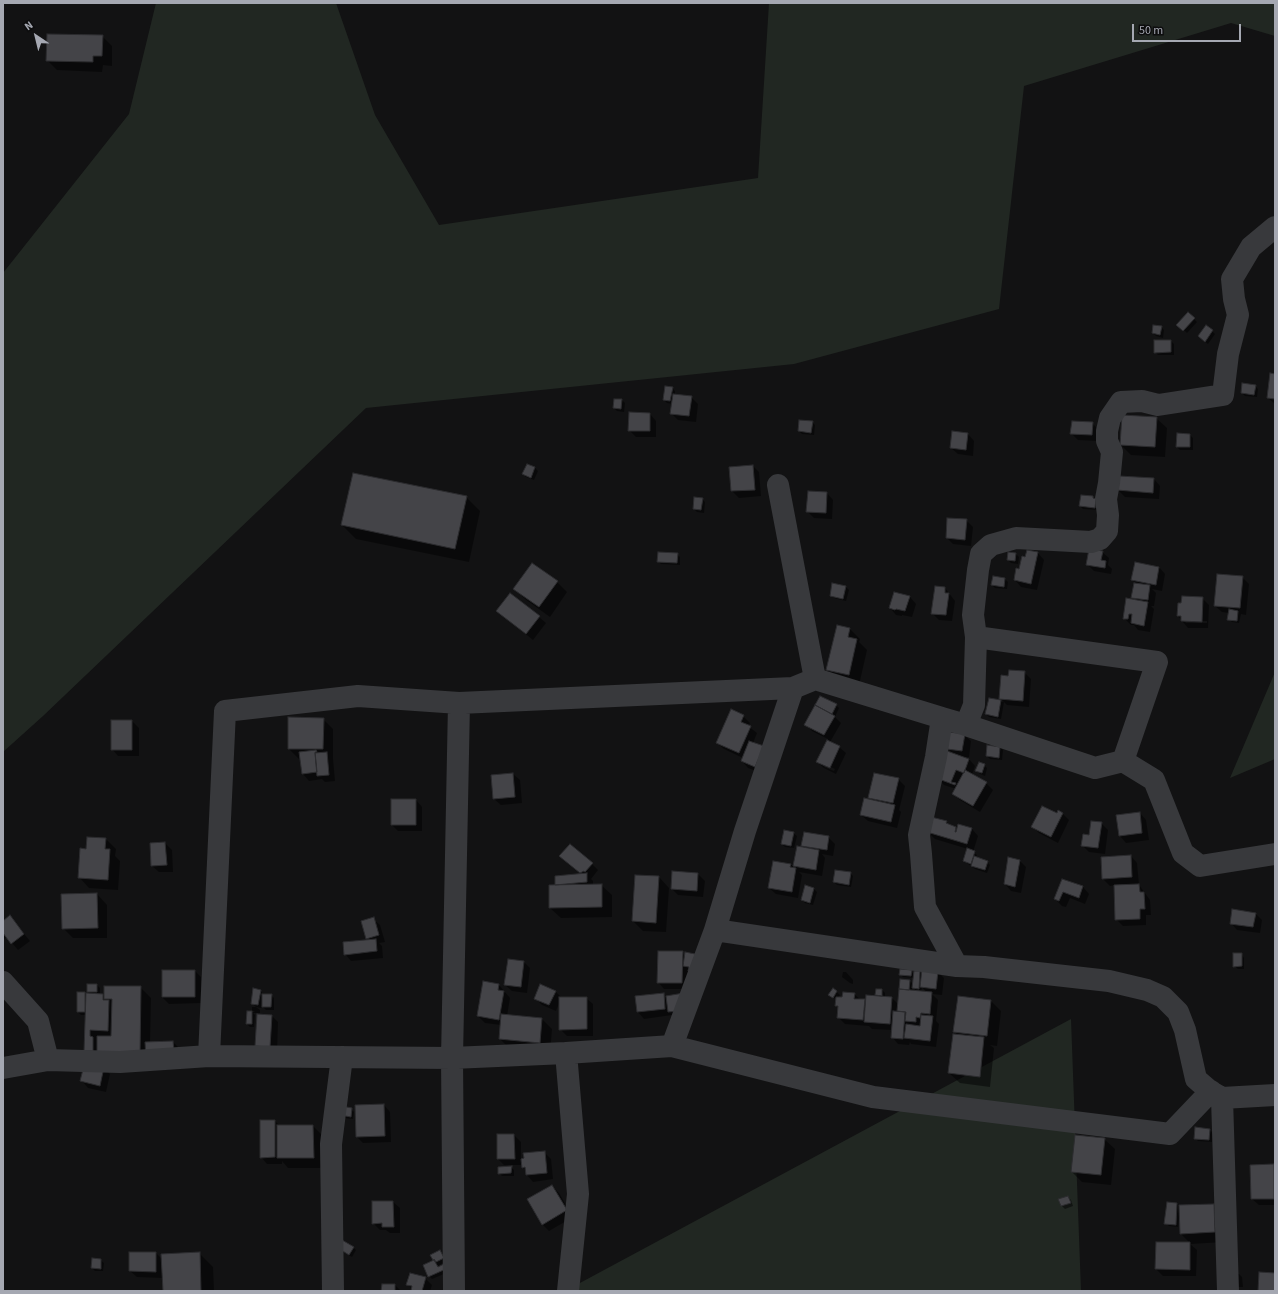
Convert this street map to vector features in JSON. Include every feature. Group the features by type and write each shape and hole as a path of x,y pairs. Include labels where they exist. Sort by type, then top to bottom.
{"street":[{"path":"966,725 974,705 976,636 973,615 981,554 991,545 1016,538 1091,542 1100,539 1107,531 1108,515 1106,499 1112,452 1107,441 1107,431 1110,418 1121,402 1142,401 1158,405 1223,395 1228,354 1238,315 1234,299 1232,279 1251,247 1275,227"},
{"path":"778,486 815,679"},
{"path":"976,636 1157,662 1123,762"},
{"path":"210,1056 225,711 358,696 459,703 793,688 815,679 966,725 1095,768 1123,762 1154,780 1183,853 1200,866 1275,854"},
{"path":"672,1046 715,930 745,831 793,688"},
{"path":"454,1291 452,1058 459,703"},
{"path":"942,718 936,757 919,835 925,907 957,966"},
{"path":"715,930 957,966 984,967 1109,981 1147,990 1163,997 1178,1012 1185,1030 1196,1079 1217,1095 1275,1095"},
{"path":"3,982 38,1022 48,1060"},
{"path":"3,1068 48,1060 120,1062 210,1056 452,1058 566,1053 672,1046 873,1097 1170,1134 1217,1095"},
{"path":"566,1053 578,1194 568,1291"},
{"path":"333,1291 330,1144 342,1057"},
{"path":"1217,1095 1228,1291"}],"shaded area":[{"path":"156,3 336,3 375,115 439,225 758,178 769,3 1275,3 1275,36 1231,23 1024,86 999,309 794,364 366,408 43,716 3,752 3,273 129,114"},
{"path":"1275,672 1275,759 1230,778"},
{"path":"1071,1019 1081,1291 565,1291"}],"building":[{"path":"47,34 103,35 102,56 93,56 93,62 46,61"},
{"path":"1188,312 1195,318 1183,331 1176,325"},
{"path":"1153,325 1162,326 1160,335 1152,333"},
{"path":"1206,325 1213,330 1205,342 1198,336"},
{"path":"1154,340 1171,340 1171,352 1154,353"},
{"path":"1270,373 1275,374 1275,399 1267,398"},
{"path":"1242,383 1256,385 1254,395 1241,393"},
{"path":"665,386 673,387 670,401 663,400"},
{"path":"673,394 692,396 689,416 670,414"},
{"path":"614,399 622,399 621,409 613,408"},
{"path":"629,412 650,413 650,431 628,431"},
{"path":"1122,415 1157,417 1155,447 1120,445"},
{"path":"799,420 813,421 811,433 798,431"},
{"path":"1072,421 1093,422 1092,435 1070,434"},
{"path":"952,431 968,433 966,450 950,448"},
{"path":"1177,433 1190,434 1190,447 1176,447"},
{"path":"527,464 535,467 531,478 522,474"},
{"path":"753,465 755,490 731,491 729,467"},
{"path":"353,473 467,496 455,549 341,525"},
{"path":"1119,476 1154,478 1153,493 1117,490"},
{"path":"808,491 827,492 826,513 806,512"},
{"path":"1081,495 1093,496 1093,498 1096,499 1095,508 1079,506"},
{"path":"694,497 703,498 701,510 693,509"},
{"path":"947,518 967,519 965,540 946,538"},
{"path":"1089,549 1103,551 1101,560 1106,561 1105,568 1086,565"},
{"path":"1027,550 1038,552 1031,584 1014,580 1016,568 1019,569 1022,556 1025,557"},
{"path":"658,552 678,553 677,563 657,562"},
{"path":"1008,552 1016,553 1015,561 1007,560"},
{"path":"1135,562 1159,567 1156,585 1131,580"},
{"path":"532,563 558,581 539,607 513,589"},
{"path":"1217,574 1243,576 1240,608 1214,606"},
{"path":"993,576 1005,578 1004,587 991,585"},
{"path":"832,583 846,586 843,599 830,596"},
{"path":"1134,583 1150,585 1148,600 1131,598"},
{"path":"935,586 945,587 945,593 949,593 946,615 931,614"},
{"path":"894,592 910,596 905,611 889,608"},
{"path":"510,593 540,616 526,634 496,611"},
{"path":"1182,596 1203,597 1202,622 1181,621 1181,616 1177,616 1178,603 1181,603"},
{"path":"1126,598 1148,602 1144,626 1131,623 1132,614 1129,614 1128,619 1123,619"},
{"path":"1229,609 1238,611 1237,621 1227,620"},
{"path":"837,625 850,628 848,637 857,639 849,675 826,670"},
{"path":"1009,670 1025,671 1023,701 999,699 1001,675 1008,676"},
{"path":"820,696 837,704 832,714 815,705"},
{"path":"989,698 1001,700 998,717 985,714"},
{"path":"815,705 835,716 824,735 804,725"},
{"path":"731,709 744,715 741,722 751,726 739,753 716,743"},
{"path":"288,717 324,718 323,749 288,749"},
{"path":"111,720 132,720 132,750 111,750"},
{"path":"949,732 965,734 962,751 947,749"},
{"path":"827,740 840,746 830,768 816,762"},
{"path":"749,741 764,746 755,767 741,761"},
{"path":"987,745 1000,747 999,758 986,756"},
{"path":"316,750 317,772 302,774 299,752"},
{"path":"947,751 969,759 964,773 956,770 951,782 956,783 955,785 936,778"},
{"path":"327,752 329,775 317,776 315,753"},
{"path":"979,762 985,764 982,773 975,771"},
{"path":"965,770 987,782 973,806 952,794"},
{"path":"513,773 515,797 493,799 491,775"},
{"path":"874,773 899,778 893,803 868,798"},
{"path":"864,798 895,805 891,822 860,815"},
{"path":"391,799 416,799 416,825 391,825"},
{"path":"1042,806 1057,813 1058,810 1063,813 1051,837 1031,827"},
{"path":"1140,812 1142,833 1119,836 1116,815"},
{"path":"931,817 947,821 946,823 956,827 955,832 958,824 972,828 967,844 927,832"},
{"path":"1091,821 1102,822 1098,848 1081,846 1083,834 1089,835"},
{"path":"784,830 794,832 791,846 781,844"},
{"path":"804,832 829,836 827,850 801,846"},
{"path":"87,837 106,838 105,849 110,849 108,880 78,878 80,848 86,849"},
{"path":"165,842 167,865 151,866 150,843"},
{"path":"570,844 593,863 585,872 580,873 559,856"},
{"path":"797,846 819,850 816,870 793,866"},
{"path":"967,848 975,851 971,864 963,861"},
{"path":"1131,855 1132,877 1102,879 1101,857"},
{"path":"974,856 988,861 985,870 971,866"},
{"path":"1008,857 1020,860 1015,887 1004,884"},
{"path":"773,861 791,864 790,867 796,868 792,892 768,888"},
{"path":"835,870 851,872 849,885 833,882"},
{"path":"672,871 698,873 697,891 671,889"},
{"path":"587,873 587,882 555,885 555,876"},
{"path":"635,875 659,876 656,923 632,921"},
{"path":"1062,879 1083,886 1079,898 1063,892 1059,901 1054,899"},
{"path":"602,884 602,907 549,908 549,885"},
{"path":"1139,884 1140,892 1144,892 1145,909 1140,909 1140,919 1115,920 1114,885"},
{"path":"805,885 814,888 810,903 801,900"},
{"path":"97,893 98,928 62,929 61,894"},
{"path":"1232,909 1256,913 1253,927 1230,924"},
{"path":"10,915 24,934 11,944 3,933 3,921"},
{"path":"374,917 379,935 366,939 361,921"},
{"path":"376,939 377,951 344,955 343,942"},
{"path":"658,951 683,951 682,983 657,983"},
{"path":"685,952 700,955 688,971 689,967 683,966"},
{"path":"1233,953 1242,953 1242,966 1233,967"},
{"path":"508,959 524,961 521,987 504,985"},
{"path":"900,969 912,970 911,976 899,975"},
{"path":"922,969 938,971 936,989 920,987"},
{"path":"162,970 195,970 195,997 162,997"},
{"path":"914,971 920,971 919,989 912,988"},
{"path":"900,979 910,980 909,990 899,989"},
{"path":"483,981 499,984 498,990 504,991 499,1020 477,1016"},
{"path":"87,984 97,984 97,992 87,992"},
{"path":"540,984 556,991 549,1005 534,999"},
{"path":"104,986 141,986 140,1054 97,1057 97,1036 111,1036 112,999 104,999"},
{"path":"253,988 261,990 258,1005 251,1004"},
{"path":"833,988 837,991 833,998 828,995"},
{"path":"876,989 882,989 882,996 875,995"},
{"path":"899,989 932,992 930,1014 921,1013 920,1018 916,1017 916,1022 905,1021 906,1012 897,1011"},
{"path":"77,992 85,992 85,1012 77,1012"},
{"path":"843,992 855,993 854,999 865,999 863,1020 837,1018 838,1006 835,1006 836,997 842,997"},
{"path":"86,993 103,994 103,1000 109,1000 108,1031 90,1030 90,1036 93,1037 93,1051 84,1051"},
{"path":"664,993 665,1009 637,1012 635,996"},
{"path":"684,993 686,1010 668,1012 666,996"},
{"path":"262,994 272,994 271,1007 262,1007"},
{"path":"866,995 892,997 890,1024 864,1022"},
{"path":"958,996 991,1000 987,1036 953,1032"},
{"path":"559,997 587,997 587,1029 559,1030"},
{"path":"247,1011 252,1011 252,1024 246,1024"},
{"path":"893,1011 905,1012 903,1039 891,1038"},
{"path":"257,1014 272,1015 270,1047 255,1046"},
{"path":"501,1014 542,1018 540,1043 499,1039"},
{"path":"921,1015 933,1016 930,1041 904,1038 906,1024 920,1026"},
{"path":"953,1034 984,1037 980,1077 948,1073"},
{"path":"173,1041 174,1051 146,1059 145,1042"},
{"path":"85,1062 104,1067 100,1086 80,1081"},
{"path":"384,1104 385,1136 356,1137 355,1105"},
{"path":"341,1106 352,1108 351,1117 340,1115"},
{"path":"260,1120 275,1120 275,1157 260,1158"},
{"path":"277,1125 313,1125 314,1158 277,1158"},
{"path":"1195,1127 1210,1129 1209,1140 1194,1139"},
{"path":"497,1134 514,1134 515,1159 497,1159"},
{"path":"1075,1135 1105,1138 1101,1175 1071,1172"},
{"path":"545,1151 547,1173 526,1175 525,1167 522,1168 521,1159 524,1158 523,1153"},
{"path":"1274,1164 1274,1199 1251,1199 1250,1165"},
{"path":"512,1166 511,1173 498,1174 498,1167"},
{"path":"552,1185 567,1210 542,1225 527,1199"},
{"path":"1068,1196 1071,1203 1061,1206 1058,1199"},
{"path":"372,1201 393,1201 394,1227 382,1227 382,1223 372,1224"},
{"path":"1167,1202 1177,1203 1176,1225 1164,1224"},
{"path":"1214,1204 1215,1232 1180,1234 1179,1205"},
{"path":"342,1240 354,1247 349,1255 338,1248"},
{"path":"1156,1242 1190,1242 1190,1270 1155,1269"},
{"path":"440,1250 444,1258 436,1262 430,1255"},
{"path":"129,1252 156,1252 156,1272 129,1271"},
{"path":"200,1252 201,1291 163,1291 161,1254"},
{"path":"92,1258 101,1259 101,1269 91,1268"},
{"path":"434,1260 438,1267 446,1263 448,1268 428,1277 423,1265"},
{"path":"1259,1272 1275,1273 1275,1291 1258,1291"},
{"path":"410,1273 426,1277 422,1291 411,1291 412,1286 406,1285"},
{"path":"382,1284 395,1284 395,1291 381,1291"}]}
